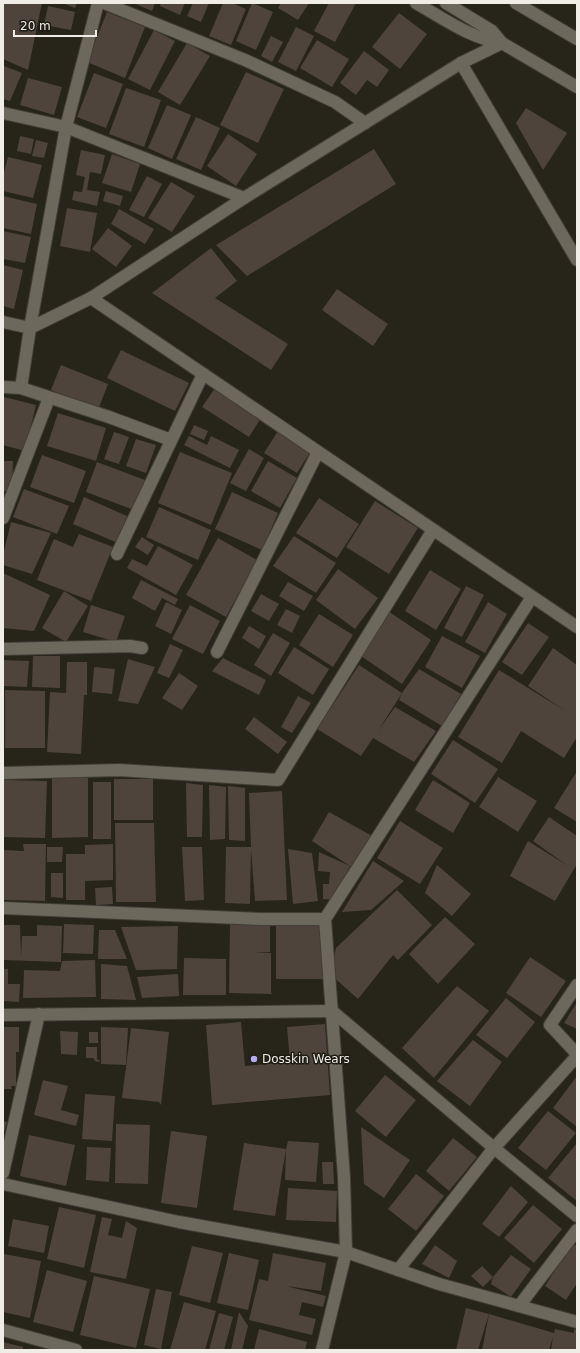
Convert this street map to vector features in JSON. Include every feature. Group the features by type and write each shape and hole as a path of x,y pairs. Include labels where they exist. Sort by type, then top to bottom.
{"street":[{"path":"21,388 30,328 66,127 98,3"},
{"path":"104,3 245,60 335,102 364,123"},
{"path":"416,3 474,36 489,41 502,43"},
{"path":"446,3 492,31 502,43 577,87"},
{"path":"516,3 577,39"},
{"path":"3,322 30,328 91,298 244,198 364,123 461,63 502,43"},
{"path":"461,63 577,260"},
{"path":"3,113 66,127 244,198"},
{"path":"91,298 577,628"},
{"path":"117,554 203,374"},
{"path":"3,387 21,388 109,417 171,440"},
{"path":"3,518 6,502 49,398"},
{"path":"217,652 318,452"},
{"path":"3,773 119,770 278,780 433,530"},
{"path":"322,1350 346,1252 344,1177 325,920 532,597"},
{"path":"3,649 130,646 142,648"},
{"path":"3,908 261,919 325,920"},
{"path":"398,1270 494,1148 577,1055 550,1025 577,985"},
{"path":"3,1015 332,1011 577,1216"},
{"path":"3,1172 39,1014"},
{"path":"3,1184 179,1222 346,1252 439,1284 577,1322"},
{"path":"519,1306 577,1230"},
{"path":"3,1330 76,1350"}],"building":[{"path":"3,3 42,3 28,70 3,59"},
{"path":"62,3 77,3 75,8"},
{"path":"133,3 155,3 152,11"},
{"path":"161,3 185,3 180,15 160,6"},
{"path":"193,3 209,3 201,22 187,16"},
{"path":"223,3 232,3 246,9 231,45 209,36"},
{"path":"252,3 273,12 256,50 236,41"},
{"path":"281,3 309,3 298,20 278,8"},
{"path":"329,3 356,3 335,42 314,31"},
{"path":"48,6 75,12 71,30 44,25"},
{"path":"107,12 145,27 125,78 87,62"},
{"path":"399,13 427,34 400,69 372,47"},
{"path":"296,27 314,36 296,71 278,62"},
{"path":"154,30 175,41 150,90 128,79"},
{"path":"271,36 283,42 272,62 261,56"},
{"path":"317,40 349,59 332,87 300,68"},
{"path":"187,43 210,56 180,105 158,92"},
{"path":"364,51 389,70 377,87 367,80 356,95 340,83"},
{"path":"4,66 22,73 10,101 3,99"},
{"path":"246,72 284,89 258,143 220,125"},
{"path":"94,73 123,84 106,128 77,117"},
{"path":"28,78 62,87 54,115 20,105"},
{"path":"126,88 161,100 144,147 109,134"},
{"path":"167,105 191,115 172,159 148,148"},
{"path":"526,108 567,133 543,170 516,123"},
{"path":"196,117 220,128 201,170 176,159"},
{"path":"228,134 257,154 236,186 207,166"},
{"path":"20,136 34,139 31,154 17,151"},
{"path":"36,140 48,143 44,158 32,156"},
{"path":"374,149 396,184 247,276 216,245"},
{"path":"81,150 105,155 101,174 90,172 87,190 100,192 97,206 72,200 74,191 82,192 85,177 76,175"},
{"path":"112,154 140,164 131,192 102,183"},
{"path":"8,157 42,165 33,198 3,191 3,176"},
{"path":"147,176 162,184 144,217 129,210"},
{"path":"171,182 195,196 172,232 148,218"},
{"path":"106,191 123,196 120,206 103,201"},
{"path":"3,196 37,204 31,234 3,228"},
{"path":"67,208 97,213 90,252 60,246"},
{"path":"119,209 154,229 145,244 111,224"},
{"path":"108,228 132,246 116,267 92,249"},
{"path":"3,231 31,237 25,263 3,259"},
{"path":"211,248 237,281 215,298 288,344 271,370 152,293"},
{"path":"3,265 23,270 14,309 3,306"},
{"path":"337,289 388,324 373,346 322,310"},
{"path":"121,350 189,383 175,411 107,378"},
{"path":"61,365 108,384 98,410 51,390"},
{"path":"215,388 261,418 249,437 202,407"},
{"path":"4,397 36,405 25,451 3,445"},
{"path":"58,413 106,428 96,461 47,446"},
{"path":"194,425 208,431 204,440 190,434"},
{"path":"278,431 311,451 297,473 264,453"},
{"path":"114,432 129,437 119,464 104,459"},
{"path":"189,436 207,445 211,436 239,450 230,468 184,445"},
{"path":"136,439 156,445 146,473 126,466"},
{"path":"249,449 264,458 246,491 230,483"},
{"path":"180,452 232,473 211,525 158,503"},
{"path":"42,455 86,471 74,503 30,487"},
{"path":"3,461 13,461 12,491 3,491"},
{"path":"268,461 297,478 280,508 251,491"},
{"path":"97,462 145,480 134,510 86,492"},
{"path":"24,489 69,506 57,534 13,517"},
{"path":"232,492 278,513 262,550 215,529"},
{"path":"84,497 129,517 118,543 73,524"},
{"path":"319,498 359,524 337,558 296,533"},
{"path":"375,501 418,528 389,574 346,547"},
{"path":"159,507 211,530 198,560 146,537"},
{"path":"11,522 51,533 32,574 3,565 3,555"},
{"path":"79,534 113,547 91,601 37,580 54,539 73,547"},
{"path":"294,536 336,563 316,593 273,566"},
{"path":"142,537 154,545 148,555 135,547"},
{"path":"218,538 257,560 226,617 186,595"},
{"path":"158,546 193,565 176,595 127,568 132,559 147,566"},
{"path":"338,569 378,598 355,629 316,600"},
{"path":"430,570 461,589 436,630 405,611"},
{"path":"3,573 50,595 34,631 3,628"},
{"path":"141,580 178,599 175,605 162,598 155,611 132,598"},
{"path":"288,582 313,596 304,611 279,596"},
{"path":"466,586 484,595 462,637 444,628"},
{"path":"64,591 88,606 66,642 42,628"},
{"path":"261,594 279,604 269,621 251,611"},
{"path":"166,602 182,610 171,634 155,626"},
{"path":"488,602 507,614 485,653 465,642"},
{"path":"91,605 125,616 116,642 83,632"},
{"path":"190,605 220,621 203,654 172,639"},
{"path":"286,609 300,616 292,633 277,625"},
{"path":"388,611 431,640 402,684 358,654"},
{"path":"319,614 353,635 333,667 299,645"},
{"path":"528,623 549,637 522,675 502,662"},
{"path":"249,626 266,636 259,649 242,638"},
{"path":"273,633 290,643 271,676 254,665"},
{"path":"442,636 480,656 462,688 425,667"},
{"path":"170,644 183,650 169,678 157,673"},
{"path":"294,647 329,669 313,695 278,673"},
{"path":"553,648 577,665 577,737 564,758 521,731 502,763 458,737 499,670 567,712 528,686"},
{"path":"33,656 60,656 60,688 32,687"},
{"path":"223,658 266,680 259,695 212,671"},
{"path":"128,659 155,667 138,704 118,701"},
{"path":"3,660 29,661 27,687 3,686"},
{"path":"67,662 87,662 87,695 84,695 81,754 47,752 50,692 66,693"},
{"path":"359,665 402,693 378,731 395,707 436,731 414,762 373,738 361,756 317,729"},
{"path":"94,667 115,669 112,694 92,692"},
{"path":"419,669 461,694 442,726 399,700 402,693"},
{"path":"179,673 198,686 182,710 162,698"},
{"path":"5,690 45,691 45,748 5,748"},
{"path":"298,696 311,703 292,733 281,727"},
{"path":"254,717 287,742 278,754 245,729"},
{"path":"453,740 498,769 475,803 431,774"},
{"path":"577,771 577,822 554,808"},
{"path":"498,777 537,801 518,832 479,807"},
{"path":"52,778 88,778 88,837 52,838"},
{"path":"114,779 153,779 153,820 114,820"},
{"path":"3,780 47,781 45,838 3,837"},
{"path":"433,780 470,803 453,833 415,810"},
{"path":"93,782 111,782 111,839 93,839"},
{"path":"186,783 203,785 202,837 187,837"},
{"path":"209,785 226,787 225,839 210,840"},
{"path":"228,786 245,788 245,841 229,840"},
{"path":"282,791 287,900 255,901 251,849 250,904 225,903 226,847 251,847 249,793"},
{"path":"329,812 374,837 357,867 350,866 312,841"},
{"path":"549,817 577,836 577,864 555,901 510,876 528,841 568,866 533,841"},
{"path":"400,821 443,848 420,884 377,858"},
{"path":"115,823 154,823 156,902 116,902"},
{"path":"23,844 46,844 45,901 3,900 3,850 24,851"},
{"path":"113,844 113,880 85,881 85,900 66,900 66,854 85,854 85,845"},
{"path":"47,847 63,847 62,862 47,862"},
{"path":"182,847 202,847 204,900 185,901"},
{"path":"288,849 312,853 318,901 293,904"},
{"path":"319,852 350,866 335,900 323,899 323,884 329,884 330,872 318,871"},
{"path":"373,861 404,881 371,910 342,912"},
{"path":"437,865 471,894 452,916 425,893"},
{"path":"51,873 63,873 63,898 51,897"},
{"path":"112,887 113,904 96,905 95,888"},
{"path":"397,890 432,925 398,960 393,955 358,999 330,974 336,948"},
{"path":"445,917 475,944 438,984 409,954"},
{"path":"64,924 94,925 93,954 63,953"},
{"path":"230,924 270,924 270,952 253,952 271,953 272,994 229,993"},
{"path":"323,924 324,979 276,979 276,925"},
{"path":"3,925 20,925 21,956 22,936 37,936 37,925 62,926 61,962 3,960"},
{"path":"178,926 177,969 136,970 121,927"},
{"path":"99,930 115,930 127,959 98,959"},
{"path":"530,957 566,981 541,1017 506,993"},
{"path":"184,958 226,959 226,995 183,995"},
{"path":"95,960 96,997 23,998 24,970 60,971 62,961"},
{"path":"101,964 127,966 136,1000 101,999"},
{"path":"3,969 8,969 8,984 20,984 19,1002 3,1001"},
{"path":"178,974 179,996 142,998 137,977"},
{"path":"457,986 489,1011 434,1078 402,1048"},
{"path":"506,998 535,1022 507,1058 476,1035"},
{"path":"577,1002 577,1029 564,1023"},
{"path":"241,1022 245,1066 290,1062 287,1027 325,1024 330,1095 212,1105 206,1025"},
{"path":"3,1027 19,1027 19,1052 16,1052 16,1086 11,1086 12,1089 3,1089"},
{"path":"101,1027 128,1028 126,1065 101,1064"},
{"path":"131,1028 169,1032 161,1105 159,1102 122,1098"},
{"path":"60,1031 78,1032 77,1055 61,1054"},
{"path":"89,1032 98,1032 98,1043 89,1043"},
{"path":"473,1040 502,1062 470,1106 437,1081"},
{"path":"86,1047 97,1047 97,1059 101,1061 96,1062 93,1058 86,1058"},
{"path":"385,1075 416,1100 386,1137 355,1111"},
{"path":"577,1076 577,1127 553,1108"},
{"path":"43,1080 68,1086 61,1110 79,1115 76,1126 34,1115"},
{"path":"85,1094 115,1096 112,1141 82,1139"},
{"path":"548,1111 576,1133 546,1170 518,1148"},
{"path":"3,1121 7,1122 3,1136"},
{"path":"116,1124 150,1125 148,1184 115,1183"},
{"path":"361,1127 410,1160 384,1198 364,1184"},
{"path":"171,1131 207,1136 197,1208 161,1203"},
{"path":"29,1135 75,1145 66,1186 20,1176"},
{"path":"453,1138 477,1157 449,1191 426,1171"},
{"path":"288,1141 319,1143 316,1182 285,1180 286,1149"},
{"path":"244,1143 286,1149 275,1216 233,1210"},
{"path":"577,1143 577,1201 548,1178"},
{"path":"87,1147 111,1148 109,1182 86,1180"},
{"path":"322,1162 333,1162 334,1184 323,1184"},
{"path":"416,1174 444,1196 416,1231 388,1209"},
{"path":"511,1186 528,1202 499,1237 482,1224"},
{"path":"288,1188 337,1191 336,1222 286,1220"},
{"path":"533,1205 562,1229 534,1263 504,1238"},
{"path":"59,1207 96,1215 84,1268 47,1259"},
{"path":"102,1217 112,1219 108,1235 122,1238 126,1221 137,1228 126,1279 90,1272"},
{"path":"13,1219 49,1226 44,1253 8,1246"},
{"path":"572,1243 577,1246 577,1283 566,1300 545,1286"},
{"path":"435,1245 457,1261 449,1278 422,1264"},
{"path":"192,1246 223,1253 210,1303 179,1295"},
{"path":"229,1253 259,1260 248,1310 217,1303"},
{"path":"273,1253 326,1263 321,1291 286,1286 326,1296 323,1307 302,1302 299,1315 316,1319 312,1335 249,1320 259,1279 268,1281"},
{"path":"4,1254 41,1261 30,1318 3,1312"},
{"path":"511,1255 531,1269 511,1297 491,1284 493,1277"},
{"path":"482,1266 493,1277 483,1287 471,1276"},
{"path":"47,1270 87,1281 73,1332 33,1322"},
{"path":"94,1276 150,1289 136,1348 80,1335"},
{"path":"156,1289 172,1292 161,1349 144,1345"},
{"path":"184,1302 216,1311 205,1350 170,1350"},
{"path":"466,1308 489,1314 478,1350 456,1350"},
{"path":"239,1312 248,1326 242,1350 231,1350"},
{"path":"219,1313 233,1317 224,1350 209,1350"},
{"path":"489,1314 554,1333 555,1329 574,1333 574,1329 577,1330 577,1350 551,1350 553,1337 549,1350 482,1350"},
{"path":"259,1329 307,1342 305,1350 254,1350"},
{"path":"3,1342 23,1347 23,1350 3,1350"}],"place":[{"name":"Dosskin Wears","path":"254,1059"}]}
